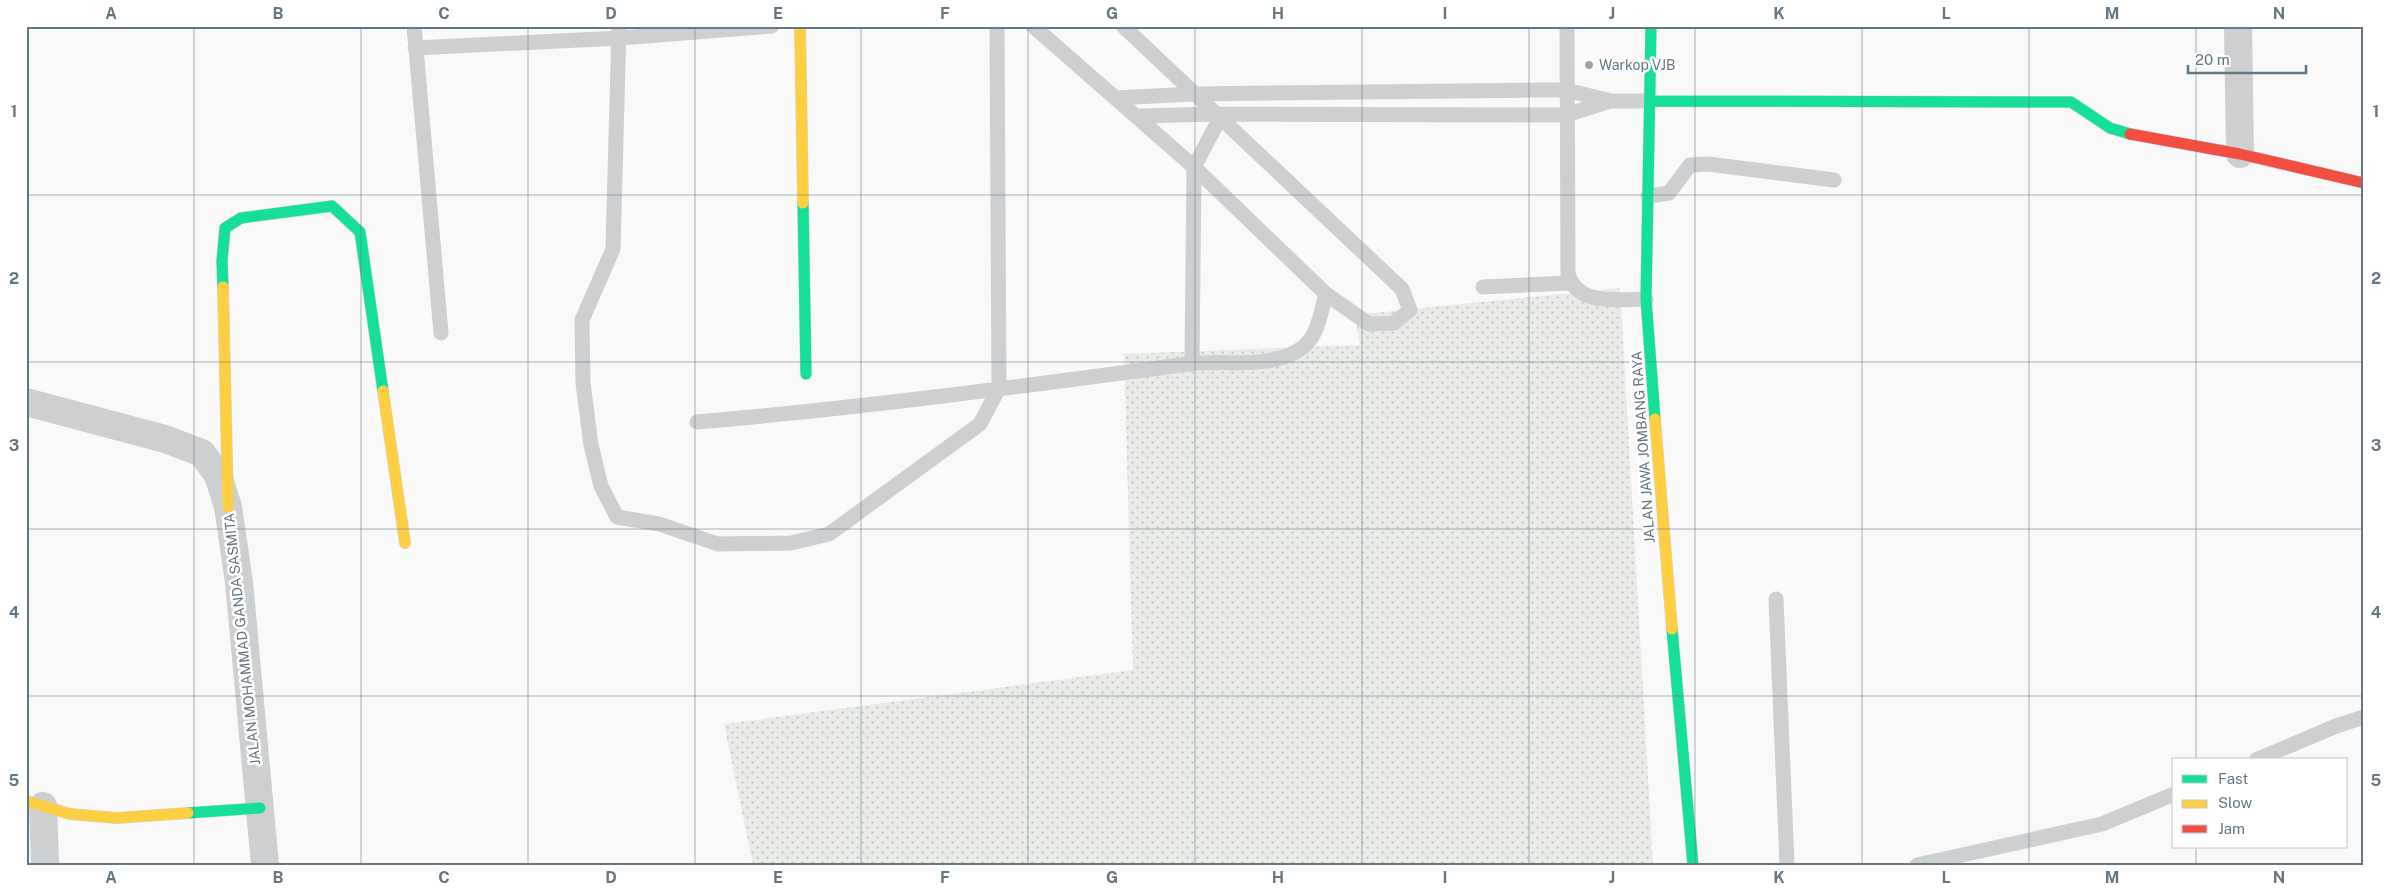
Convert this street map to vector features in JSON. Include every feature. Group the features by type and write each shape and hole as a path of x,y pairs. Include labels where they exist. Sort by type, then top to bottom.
{"street":[{"path":"800,26 806,374"},
{"name":"JALAN JAWA JOMBANG RAYA","path":"1651,26 1646,299 1676,680 1693,865"},
{"path":"2238,26 2240,154"},
{"path":"1650,100 2071,102 2080,105 2103,122 2107,128 2116,131 2240,154 2364,183"},
{"path":"228,507 222,262 225,228 241,218 332,206 360,232 406,543"},
{"name":"JALAN MOHAMMAD GANDA SASMITA","path":"26,402 165,439 202,454 218,475 228,507 239,582 265,865"},
{"path":"46,865 35,803 70,814 117,818 260,808"}],"lane":[{"path":"414,26 441,333"},
{"path":"415,48 619,32 772,26"},
{"path":"619,32 613,249 582,320 583,383 592,445 601,486 617,517 659,524 718,544 791,543 829,534 879,495 980,424 999,388 998,26"},
{"path":"1033,26 1194,167 1326,294 1369,324 1394,323 1410,310 1402,289 1123,26"},
{"path":"1567,26 1566,115 1568,274 1570,283 1575,290 1584,295 1605,300 1646,299"},
{"path":"1115,98 1194,94 1566,90 1611,101 1650,100"},
{"path":"1138,116 1566,115 1611,101"},
{"path":"1192,364 1194,167 1217,116"},
{"path":"1648,196 1669,193 1690,165 1708,164 1834,180"},
{"path":"1483,287 1570,283"},
{"path":"697,422 814,412 1192,364 1265,362 1299,350 1313,339 1326,294"},
{"path":"1776,599 1787,865"},
{"path":"2261,758 2336,726 2364,717"},
{"path":"1917,865 2102,824 2172,795"}],"shaded area":[{"path":"1620,288 1653,865 753,865 724,724 1133,670 1124,354 1360,345 1355,315"}],"traffic: fast":[{"path":"1651,26 1646,299 1655,419"},
{"path":"1650,101 2071,102 2110,128 2130,134"},
{"path":"803,203 806,374"},
{"path":"223,287 222,261 225,228 241,218 332,206 360,232 383,391"},
{"path":"1672,629 1693,865"},
{"path":"188,813 260,808"}],"traffic: slow":[{"path":"800,26 803,203"},
{"path":"223,287 228,507"},
{"path":"383,391 405,543"},
{"path":"1655,419 1672,629"},
{"path":"26,801 70,814 117,818 188,813"}],"traffic: jam":[{"path":"2130,134 2240,154 2364,183"}],"place":[{"name":"Warkop VJB","path":"1589,65"}]}
